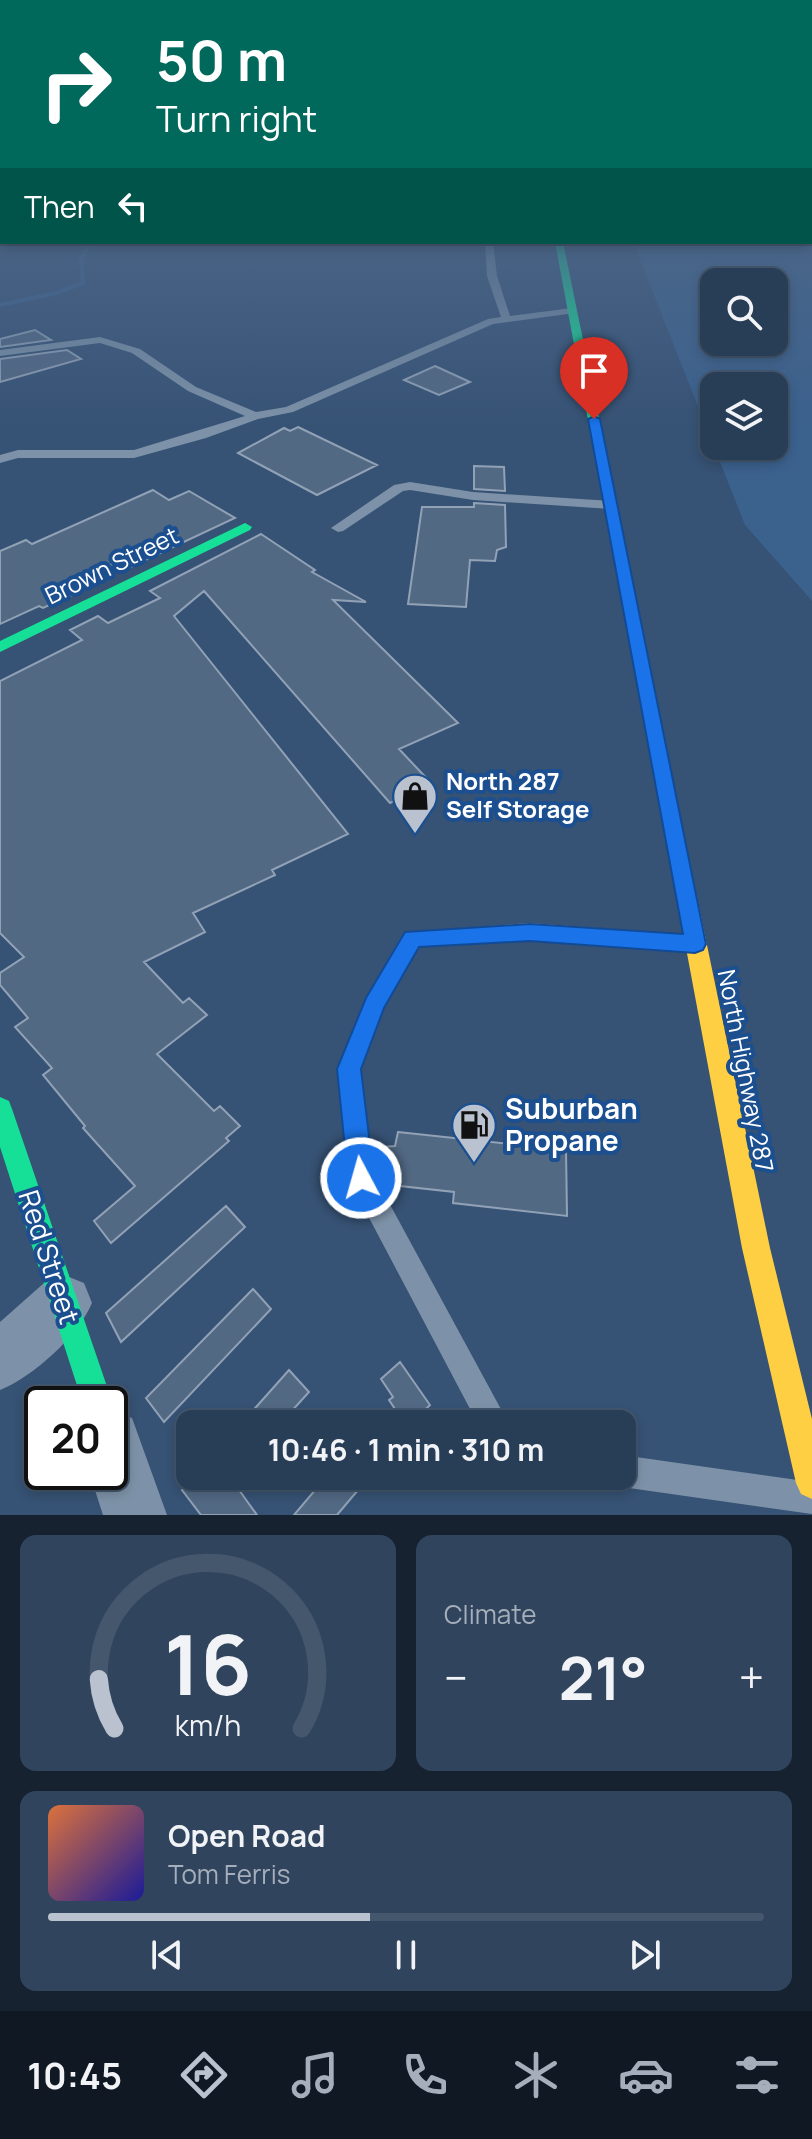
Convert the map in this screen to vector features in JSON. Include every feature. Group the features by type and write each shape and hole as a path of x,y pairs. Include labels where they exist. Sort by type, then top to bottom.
{"main road":[{"name":"North Highway 287","path":"567,286 756,1248 812,1483"},
{"name":"Brown Street","path":"0,647 245,527"},
{"name":"Red Street","path":"0,1109 92,1386"}],"street":[{"path":"0,1361 64,1303"},
{"path":"127,1490 135,1515"}],"lane":[{"path":"495,286 506,318"},
{"path":"0,459 32,454 134,454 255,416 289,410 491,321 572,311"},
{"path":"0,353 100,340 136,351 192,389 255,416"},
{"path":"338,528 399,488 410,486 473,496 611,505"},
{"path":"486,1410 361,1178 349,1069 374,1005 412,938 530,932 695,944"},
{"path":"636,1473 812,1498"}],"water":[{"path":"650,286 700,286 700,356 788,356 788,286 812,286 812,601 745,525 719,460 788,460 788,372 700,372 700,411"}],"building":[{"path":"35,330 51,340 0,347 0,339"},
{"path":"67,350 81,359 0,382 0,359"},
{"path":"435,366 470,382 439,395 404,380"},
{"path":"298,427 377,465 317,495 238,453 284,428 290,431"},
{"path":"474,466 504,467 505,491 474,489"},
{"path":"153,490 169,500 189,491 235,518 122,571 112,564 59,588 70,596 0,624 0,551 26,540 32,544"},
{"path":"474,503 505,505 506,547 497,550 495,561 470,560 466,607 408,604 422,507 474,507"},
{"path":"261,534 315,570 312,572 366,602 333,600 458,723 399,749 432,784 390,803 204,591 174,616 348,834 272,870 275,875 193,913 205,932 144,962 183,1003 189,998 207,1015 157,1054 214,1111 220,1106 240,1126 226,1138 229,1141 111,1243 94,1221 135,1186 83,1128 85,1126 43,1075 52,1068 15,1027 28,1018 0,985 0,973 24,957 0,933 0,681 82,640 70,630 98,616 108,623 160,598 150,591"},
{"name":"Suburban Propane","path":"398,1132 566,1150 567,1216 453,1203 454,1192 391,1185 392,1178 380,1178 383,1147 395,1146"},
{"path":"226,1206 245,1227 121,1342 106,1313"},
{"path":"253,1289 271,1309 164,1422 146,1398"},
{"path":"400,1362 430,1405 425,1410 396,1410 389,1400 393,1397 381,1379"},
{"path":"289,1370 309,1392 293,1410 253,1410"},
{"path":"182,1490 239,1490 257,1515 201,1515"},
{"path":"315,1490 358,1490 337,1515 294,1515"}],"waterway":[{"path":"0,305 76,286"}],"traffic: fast":[{"path":"568,286 682,873"},
{"path":"0,647 245,527"},
{"path":"0,1109 92,1386"}],"traffic: slow":[{"path":"682,873 756,1248 812,1483"}],"place":[{"name":"North 287 Self Storage","path":"415,835"},
{"name":"Suburban Propane","path":"474,1164"}],"route":[{"path":"361,1178 349,1069 374,1005 412,938 530,932 695,944 594,419"}]}
